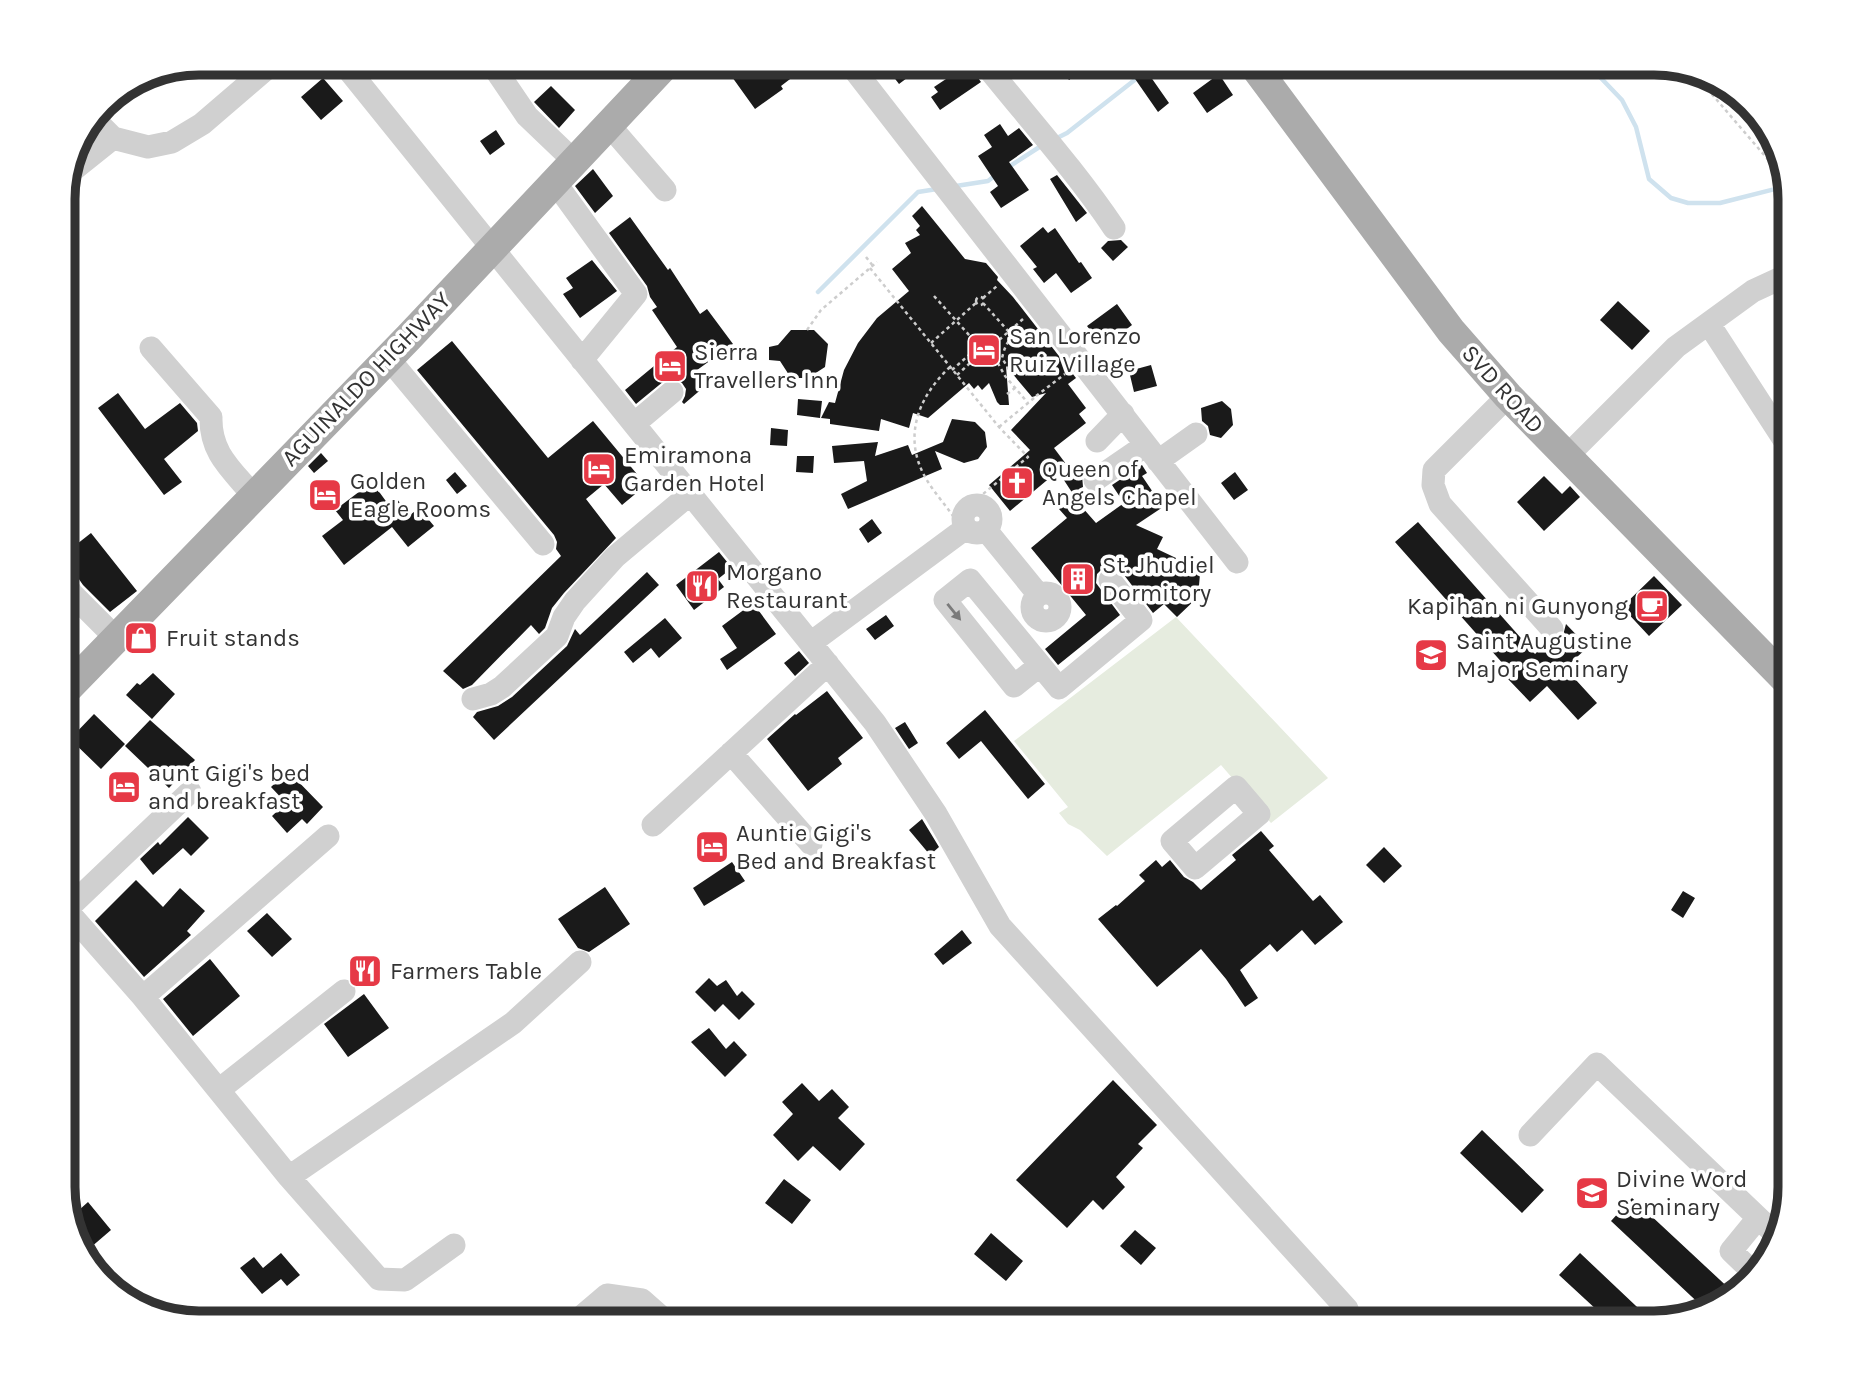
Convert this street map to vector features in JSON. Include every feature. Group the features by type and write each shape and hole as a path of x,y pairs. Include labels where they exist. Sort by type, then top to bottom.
{"main road":[{"name":"AGUINALDO HIGHWAY","path":"76,680 388,358 655,75"},
{"name":"SVD ROAD","path":"1261,75 1451,331 1566,457 1778,672"}],"street":[{"path":"100,125 113,138 148,146 172,142 202,124 260,75"},
{"path":"353,75 876,723 936,814 1000,926 1347,1311"},
{"path":"499,75 564,170 636,294 582,360"},
{"path":"858,75 1237,562"},
{"path":"994,75 1084,183 1114,228"},
{"path":"608,124 665,190"},
{"path":"80,164 113,138"},
{"path":"1566,457 1676,346 1753,291 1778,279"},
{"path":"1709,324 1778,430"},
{"path":"151,348 211,417 211,433 217,453 253,495"},
{"path":"388,358 543,544"},
{"path":"634,424 671,392"},
{"path":"1508,396 1434,470 1433,485 1440,504 1552,629"},
{"path":"1097,441 1123,414"},
{"path":"1095,480 1196,434"},
{"path":"473,699 491,694 502,687 557,636 564,617 575,601 615,557 690,494"},
{"path":"812,642 976,524 1036,605 1014,634"},
{"path":"1039,666 1014,686 945,600 970,580 1059,688 1141,620 1110,579"},
{"path":"76,598 117,639"},
{"path":"653,825 828,664"},
{"path":"731,753 811,844"},
{"path":"76,898 190,792"},
{"path":"143,997 328,836"},
{"path":"76,921 220,1089 289,1177 379,1279 405,1280 454,1245"},
{"path":"289,1177 513,1023 580,962"},
{"path":"220,1089 344,991"},
{"path":"1530,1135 1597,1064 1766,1226 1731,1251 1748,1267"},
{"path":"588,1311 607,1294 642,1300 654,1311"}],"path":[{"path":"1706,87 1771,163"},
{"path":"866,257 951,368 999,427 1028,457 983,494 993,505 976,524 924,476 913,437 934,382 951,368 978,346 986,344 988,349"},
{"path":"807,330 821,310 877,262"},
{"path":"931,343 977,302 978,297 983,298 1004,280"},
{"path":"934,296 978,346 981,353"},
{"path":"983,298 983,303 1009,332"},
{"path":"977,302 980,305 983,303"},
{"path":"1028,403 995,358 999,340 1031,313"},
{"path":"1001,323 1006,319"},
{"path":"999,427 1068,372 1045,355 1044,345 1029,333 1017,334 1005,345 1002,358 1010,371 1025,375 1037,370 1045,355"},
{"path":"957,375 981,353 988,349 996,351"},
{"path":"1007,394 1015,388"},
{"path":"1023,398 1029,393"}],"shaded area":[{"path":"1176,617 1328,778 1271,823 1221,765 1107,856 1080,830 1068,824 1059,813 1068,807 1014,741"}],"building":[{"path":"731,75 795,75 781,86 783,89 755,109"},
{"path":"892,75 911,75 899,84"},
{"path":"943,75 976,75 981,82 940,110 931,97 938,92 934,87 946,79"},
{"path":"1132,75 1149,75 1169,103 1158,112"},
{"path":"1220,75 1233,95 1207,113 1193,93"},
{"path":"323,78 343,101 321,120 301,97"},
{"path":"551,86 575,110 559,128 534,102"},
{"path":"1000,124 1008,136 1019,128 1033,145 1009,162 1029,190 1001,208 990,192 998,186 978,156 992,147 984,135"},
{"path":"496,130 505,144 490,155 480,141"},
{"path":"593,169 613,196 595,213 575,186"},
{"path":"1057,175 1087,213 1076,222 1050,179"},
{"path":"922,206 965,259 986,263 1076,378 1068,384 1086,408 1079,414 1086,423 1054,448 1072,472 1077,468 1082,475 1083,487 1073,494 1058,471 1010,511 989,485 1030,450 1011,430 1046,393 1032,397 1006,366 1009,405 1000,405 997,402 989,383 982,390 978,385 974,389 969,383 928,418 913,413 909,428 881,419 879,431 830,424 830,419 821,418 829,402 835,403 844,370 858,343 877,318 909,291 892,269 911,253 905,243 920,235 916,230 920,226 912,216"},
{"path":"630,217 668,270 670,268 700,314 707,309 733,344 693,373 704,387 684,404 682,402 686,389 676,379 664,381 636,404 625,390 677,347 652,310 657,307 647,286 609,233"},
{"path":"1043,227 1048,233 1055,228 1092,278 1071,293 1056,273 1044,283 1033,269 1037,267 1020,246"},
{"path":"1121,240 1128,247 1113,261 1101,248 1108,241"},
{"path":"592,260 617,291 580,318 563,294 573,288 566,278"},
{"path":"1618,301 1650,331 1632,350 1600,320"},
{"path":"1117,304 1132,325 1103,347 1087,326"},
{"path":"791,330 814,330 828,344 825,367 808,378 791,378 780,361 769,360 769,347 778,345"},
{"path":"452,341 548,458 593,421 646,485 622,505 604,484 586,499 616,538 564,593 552,608 545,628 539,634 531,625 472,685 463,689 443,671 561,556 556,549 554,535 417,370"},
{"path":"1151,365 1157,386 1134,392 1129,371"},
{"path":"118,393 145,429 180,403 197,423 198,431 164,459 182,482 164,495 98,408"},
{"path":"798,399 822,401 820,418 797,415"},
{"path":"1222,401 1231,409 1233,425 1221,438 1210,435 1208,426 1202,421 1201,408"},
{"path":"952,419 975,422 985,432 987,447 978,459 964,463 935,451 942,469 848,509 841,494 867,481 864,461 834,463 832,446 878,442 875,456 908,445 912,455 943,442"},
{"path":"771,428 788,430 787,446 770,445"},
{"path":"321,453 328,461 314,473 308,466"},
{"path":"797,456 814,456 813,473 796,472"},
{"path":"1142,465 1147,473 1142,476 1163,507 1136,525 1163,537 1157,549 1176,558 1172,565 1188,573 1200,574 1198,597 1177,617 1164,604 1153,613 1121,571 1115,567 1102,569 1097,574 1096,583 1120,615 1058,665 1045,649 1086,615 1031,548 1067,518 1059,509 1074,498 1096,523 1124,503 1112,485"},
{"path":"455,472 467,486 457,494 446,480"},
{"path":"1235,472 1248,490 1234,500 1221,483"},
{"path":"1544,476 1562,494 1570,486 1580,497 1544,531 1517,502"},
{"path":"372,482 388,504 396,498 410,515 419,508 434,526 408,547 392,527 344,565 322,536 343,520 335,510"},
{"path":"872,519 882,533 868,543 859,529"},
{"path":"1418,522 1535,654 1547,642 1562,639 1566,624 1588,647 1565,668 1597,703 1578,720 1547,686 1530,702 1508,679 1513,675 1395,542"},
{"path":"91,533 137,591 110,612 76,575 76,545"},
{"path":"719,552 732,568 718,579 724,587 694,610 676,585"},
{"path":"647,572 659,585 494,740 473,717 477,712 498,706 512,697 567,646 575,629 580,635"},
{"name":"Kapihan ni Gunyong","path":"1654,576 1682,605 1649,636 1622,607"},
{"path":"753,603 776,634 727,670 720,659 737,648 722,626"},
{"path":"886,615 894,626 875,640 866,629"},
{"path":"665,618 682,638 659,658 651,648 633,663 624,652"},
{"path":"799,651 809,663 795,676 784,663"},
{"path":"153,673 175,694 152,719 126,695 137,683 140,685"},
{"path":"827,691 863,738 838,758 842,764 808,791 767,739"},
{"path":"985,710 1045,784 1028,799 981,741 959,759 946,743"},
{"path":"94,714 125,744 101,769 76,745 76,733"},
{"path":"150,720 195,760 169,788 125,746"},
{"path":"905,722 918,743 909,749 895,728"},
{"path":"288,771 323,807 307,824 302,819 287,833 272,816 286,803 271,787"},
{"path":"188,817 209,838 191,856 183,848 153,875 140,859 158,842 160,845"},
{"path":"922,819 939,847 930,855 909,830"},
{"path":"1261,831 1274,846 1269,850 1313,901 1320,895 1343,922 1315,945 1302,930 1277,952 1270,944 1240,970 1258,998 1245,1007 1201,949 1157,987 1098,919 1145,881 1139,875 1156,860 1162,867 1170,860 1184,877 1201,890 1236,860 1232,855"},
{"path":"1384,847 1402,866 1384,883 1366,865"},
{"path":"732,862 745,881 704,906 693,888"},
{"path":"136,880 163,907 180,888 205,911 187,931 191,935 144,977 95,921"},
{"path":"605,887 630,924 589,952 578,948 558,919"},
{"path":"1683,891 1695,898 1683,918 1671,910"},
{"path":"267,913 292,939 272,957 247,931"},
{"path":"962,930 972,943 943,965 934,954"},
{"path":"210,959 240,996 193,1036 163,999"},
{"path":"709,978 717,986 726,980 737,996 742,991 755,1004 739,1020 723,1004 715,1012 695,992"},
{"path":"364,994 389,1028 348,1057 324,1024"},
{"path":"709,1028 726,1049 734,1041 747,1055 725,1077 691,1042"},
{"path":"1113,1080 1157,1125 1138,1144 1143,1148 1116,1177 1125,1187 1103,1210 1093,1200 1067,1228 1016,1180"},
{"path":"802,1083 819,1101 832,1089 849,1107 838,1118 865,1144 840,1171 813,1146 798,1161 773,1135 793,1114 782,1102"},
{"path":"1482,1130 1544,1190 1522,1213 1460,1153"},
{"path":"784,1179 811,1200 792,1224 765,1203"},
{"path":"1632,1198 1727,1286 1698,1302 1611,1221"},
{"path":"88,1202 111,1230 91,1247 78,1211"},
{"path":"1135,1230 1156,1248 1141,1265 1120,1246"},
{"path":"991,1233 1023,1261 1006,1281 974,1254"},
{"path":"281,1253 300,1275 287,1286 281,1279 262,1294 240,1268 254,1257 263,1268"},
{"path":"1580,1253 1641,1311 1598,1311 1559,1275"}],"waterway":[{"path":"1055,139 1067,133 1141,75"},
{"path":"1596,75 1622,100 1636,127 1649,179 1671,198 1688,203 1720,203 1777,189"},
{"path":"1007,168 1041,146"},
{"path":"956,186 988,181 997,174"},
{"path":"818,292 918,192 937,189"}],"place":[{"name":"San Lorenzo Ruiz Village","path":"984,350"},
{"name":"Sierra Travellers Inn","path":"670,366"},
{"name":"Emiramona Garden Hotel","path":"599,469"},
{"name":"Queen of Angels Chapel","path":"1017,483"},
{"name":"Golden Eagle Rooms","path":"325,495"},
{"name":"St. Jhudiel Dormitory","path":"1078,579"},
{"name":"Morgano Restaurant","path":"702,586"},
{"name":"Kapihan ni Gunyong","path":"1652,606"},
{"name":"Fruit stands","path":"141,638"},
{"name":"Saint Augustine Major Seminary","path":"1431,655"},
{"name":"aunt Gigi's bed and breakfast","path":"124,787"},
{"name":"Auntie Gigi's Bed and Breakfast","path":"712,847"},
{"name":"Farmers Table","path":"365,971"},
{"name":"Divine Word Seminary","path":"1592,1193"}]}
